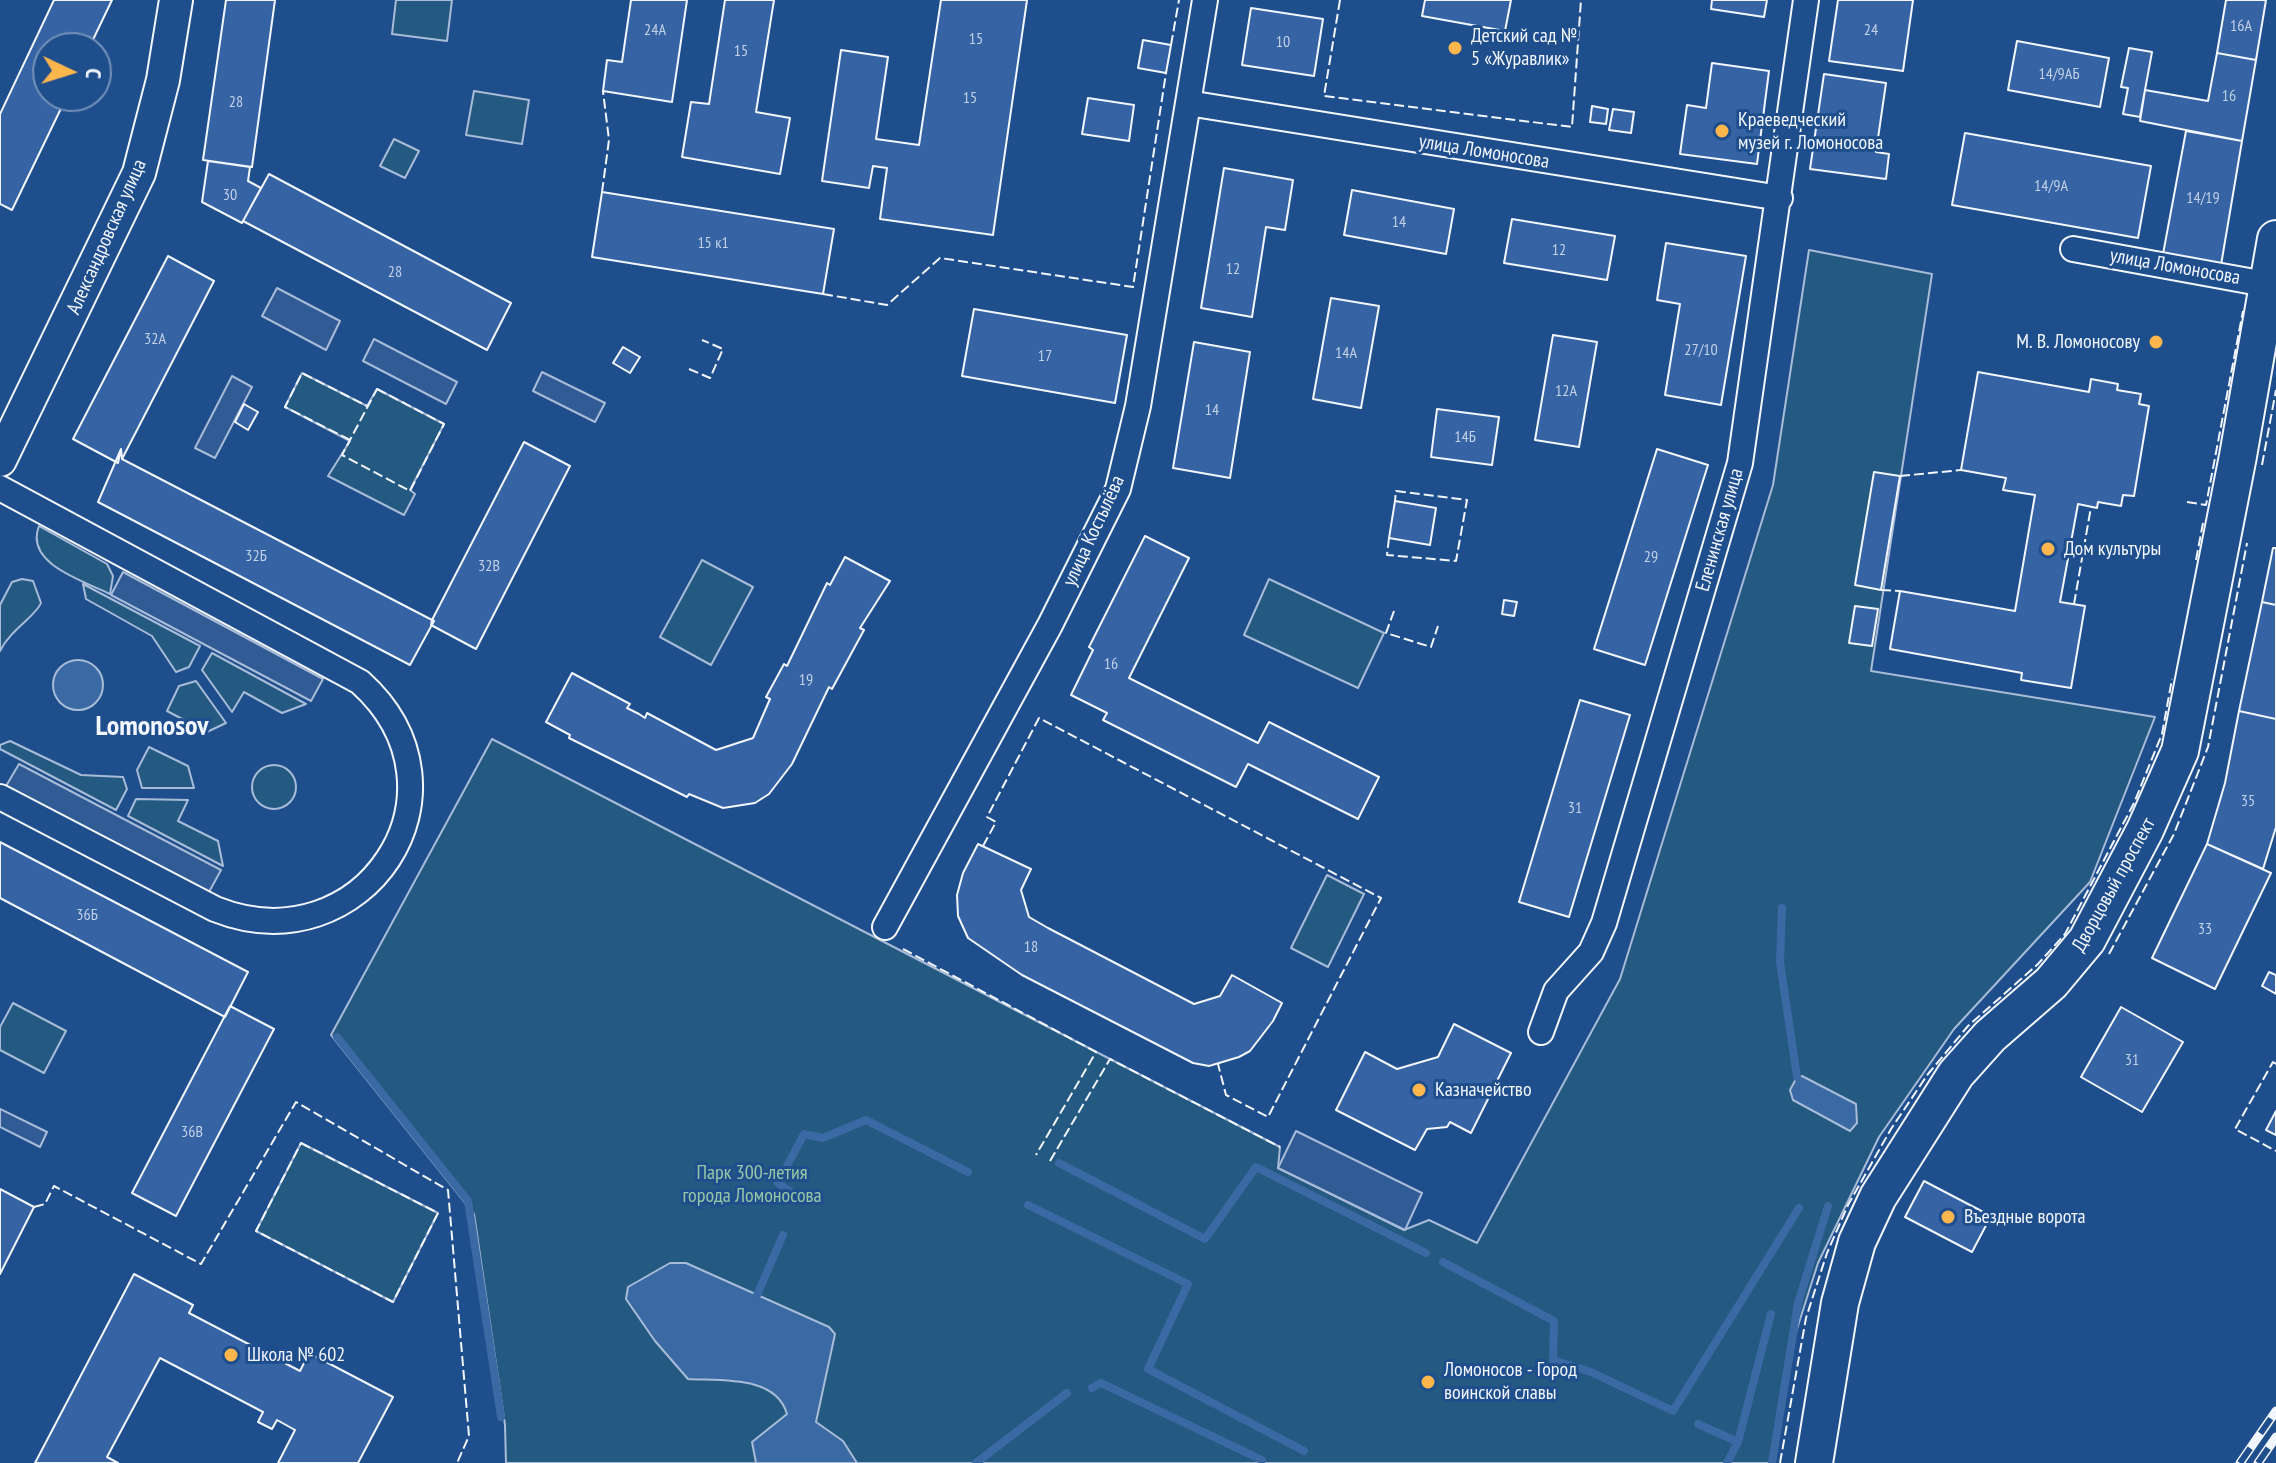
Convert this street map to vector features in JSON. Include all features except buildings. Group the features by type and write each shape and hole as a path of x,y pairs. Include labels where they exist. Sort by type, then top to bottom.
{"main road":[{"name":"Александровская улица","path":"0,460 139,173 163,80 176,0"},
{"name":"Дворцовый проспект","path":"1814,1463 1840,1303 1857,1242 1878,1197 1956,1074 1990,1036 2051,983 2087,940 2165,790 2188,721 2272,285 2276,239"}],"street":[{"name":"улица Костылёва","path":"885,927 1050,625 1118,489 1138,406 1205,0"},
{"name":"Еленинская улица","path":"1541,1032 1556,991 1591,952 1604,923 1726,515 1744,441 1806,0"},
{"name":"улица Ломоносова","path":"1188,103 1780,198"},
{"name":"улица Ломоносова","path":"2073,249 2272,285"},
{"path":"0,488 360,682 395,722 407,751 411,786 401,834 379,874 329,911 284,923 235,917 215,909 0,797"}],"green space":[{"path":"396,0 452,0 447,41 392,34"},
{"path":"474,91 529,100 522,144 466,135"},
{"path":"394,139 419,151 405,178 380,166"},
{"name":"Парк 300-летия города Ломоносова","path":"1809,250 1932,274 1871,671 2155,717 2090,882 1954,1029 1879,1137 1818,1263 1796,1332 1774,1463 506,1463 505,1425 474,1214 331,1035 492,739 1280,1147 1278,1168 1404,1230 1429,1220 1477,1243 1620,979 1773,485"},
{"path":"302,373 367,406 377,389 444,424 410,490 415,494 404,515 328,476 350,441 285,407"},
{"path":"39,526 107,564 113,576 110,594 72,577 48,561 40,551 37,539"},
{"path":"702,560 753,587 711,665 660,637"},
{"path":"22,579 33,581 41,603 0,651 0,605 12,582"},
{"path":"1269,579 1384,633 1358,688 1244,635"},
{"path":"83,584 200,646 189,667 176,672 152,636 86,599"},
{"path":"212,653 306,704 282,713 244,692 232,712 202,670"},
{"path":"196,681 226,723 207,732 167,711 179,686"},
{"path":"10,741 81,775 123,777 127,789 116,810 0,749 0,745"},
{"path":"149,747 188,766 194,788 142,788 137,770"},
{"path":"274,765 290,771 296,787 290,803 274,809 258,803 252,787 258,771"},
{"path":"136,799 188,800 178,821 218,841 223,866 128,816"},
{"path":"1327,875 1364,894 1328,967 1291,948"},
{"path":"13,1003 66,1031 44,1073 0,1050 0,1027"},
{"path":"301,1143 438,1213 393,1302 256,1231"}],"shaded area":[{"path":"277,288 340,321 326,350 262,316"},
{"path":"374,339 457,382 446,404 363,361"},
{"path":"542,372 605,403 595,422 533,391"},
{"path":"232,376 252,387 215,458 195,448"},
{"path":"123,572 323,679 311,701 111,595"},
{"path":"78,660 95,668 103,685 95,702 78,710 61,702 53,685 61,668"},
{"path":"19,764 221,870 209,892 6,786"},
{"path":"1802,1076 1856,1104 1857,1123 1850,1131 1793,1100 1790,1090 1797,1077"},
{"path":"0,1109 47,1132 40,1147 0,1127"},
{"path":"1296,1131 1422,1193 1405,1230 1278,1168"},
{"path":"670,1263 686,1263 829,1327 835,1334 816,1422 843,1441 857,1463 756,1463 752,1442 787,1414 781,1401 760,1386 688,1379 655,1341 626,1299 628,1287"}],"waterway":[{"path":"1782,908 1780,962 1797,1077"},
{"path":"337,1037 468,1201 501,1417"},
{"path":"791,1192 778,1183 804,1134 823,1138 866,1120 968,1172"},
{"path":"1059,1163 1205,1239 1256,1167 1426,1253"},
{"path":"1028,1205 1188,1284 1148,1369 1304,1451"},
{"path":"1772,1463 1798,1303 1828,1206"},
{"path":"1443,1262 1554,1321 1553,1360 1591,1372 1673,1411 1799,1208"},
{"path":"757,1295 783,1235"},
{"path":"1727,1463 1738,1442 1771,1314"},
{"path":"1092,1388 1101,1383 1262,1460"},
{"path":"976,1463 1067,1393"},
{"path":"1698,1424 1738,1442"}],"railway":[{"path":"2240,1463 2276,1411"},
{"path":"2258,1463 2276,1437"}],"fence":[{"path":"1171,45 1179,0"},
{"path":"1340,0 1324,96 1572,127 1581,0"},
{"path":"823,294 887,305 940,258 1133,287 1166,73"},
{"path":"602,192 609,140 603,91"},
{"path":"2187,502 2206,505 2243,311"},
{"path":"689,369 710,378 723,349 702,340"},
{"path":"350,440 285,407 302,373 367,406"},
{"path":"377,389 444,424 410,491 342,455 377,389"},
{"path":"2262,465 2276,390"},
{"path":"1900,476 1961,470"},
{"path":"1389,538 1387,555 1456,561 1467,500 1396,491 1395,501"},
{"path":"2074,604 2091,507"},
{"path":"2196,560 2203,523"},
{"path":"2109,954 2174,834 2208,747 2247,543"},
{"path":"1881,590 1900,591"},
{"path":"1394,611 1386,633 1431,647 1438,626"},
{"path":"1780,1463 1806,1318 1827,1253 1848,1205 1891,1129 1928,1074 1968,1026 2038,964 2065,934 2134,803 2162,734 2172,679"},
{"path":"983,846 996,822 987,817 1039,718 1381,898 1268,1117 1226,1095 1218,1064"},
{"path":"903,949 1096,1052 1036,1155"},
{"path":"1050,1161 1110,1059 1280,1147"},
{"path":"2276,1064 2273,1062 2235,1129 2276,1151"},
{"path":"34,1207 45,1204 54,1186 201,1264 296,1102 448,1190 469,1436 457,1463"},
{"path":"301,1143 438,1213 393,1302 256,1231 301,1143"}],"place":[{"name":"Детский сад № 5 «Журавлик»","path":"1455,48"},
{"name":"Краеведческий музей г. Ломоносова","path":"1722,131"},
{"name":"М. В. Ломоносову","path":"2156,342"},
{"name":"Дом культуры","path":"2048,549"},
{"name":"Казначейство","path":"1419,1090"},
{"name":"Въездные ворота","path":"1948,1217"},
{"name":"Школа № 602","path":"231,1355"},
{"name":"Ломоносов - Город воинской славы","path":"1428,1382"}],"district":[{"name":"Lomonosov","path":"152,727"}]}
